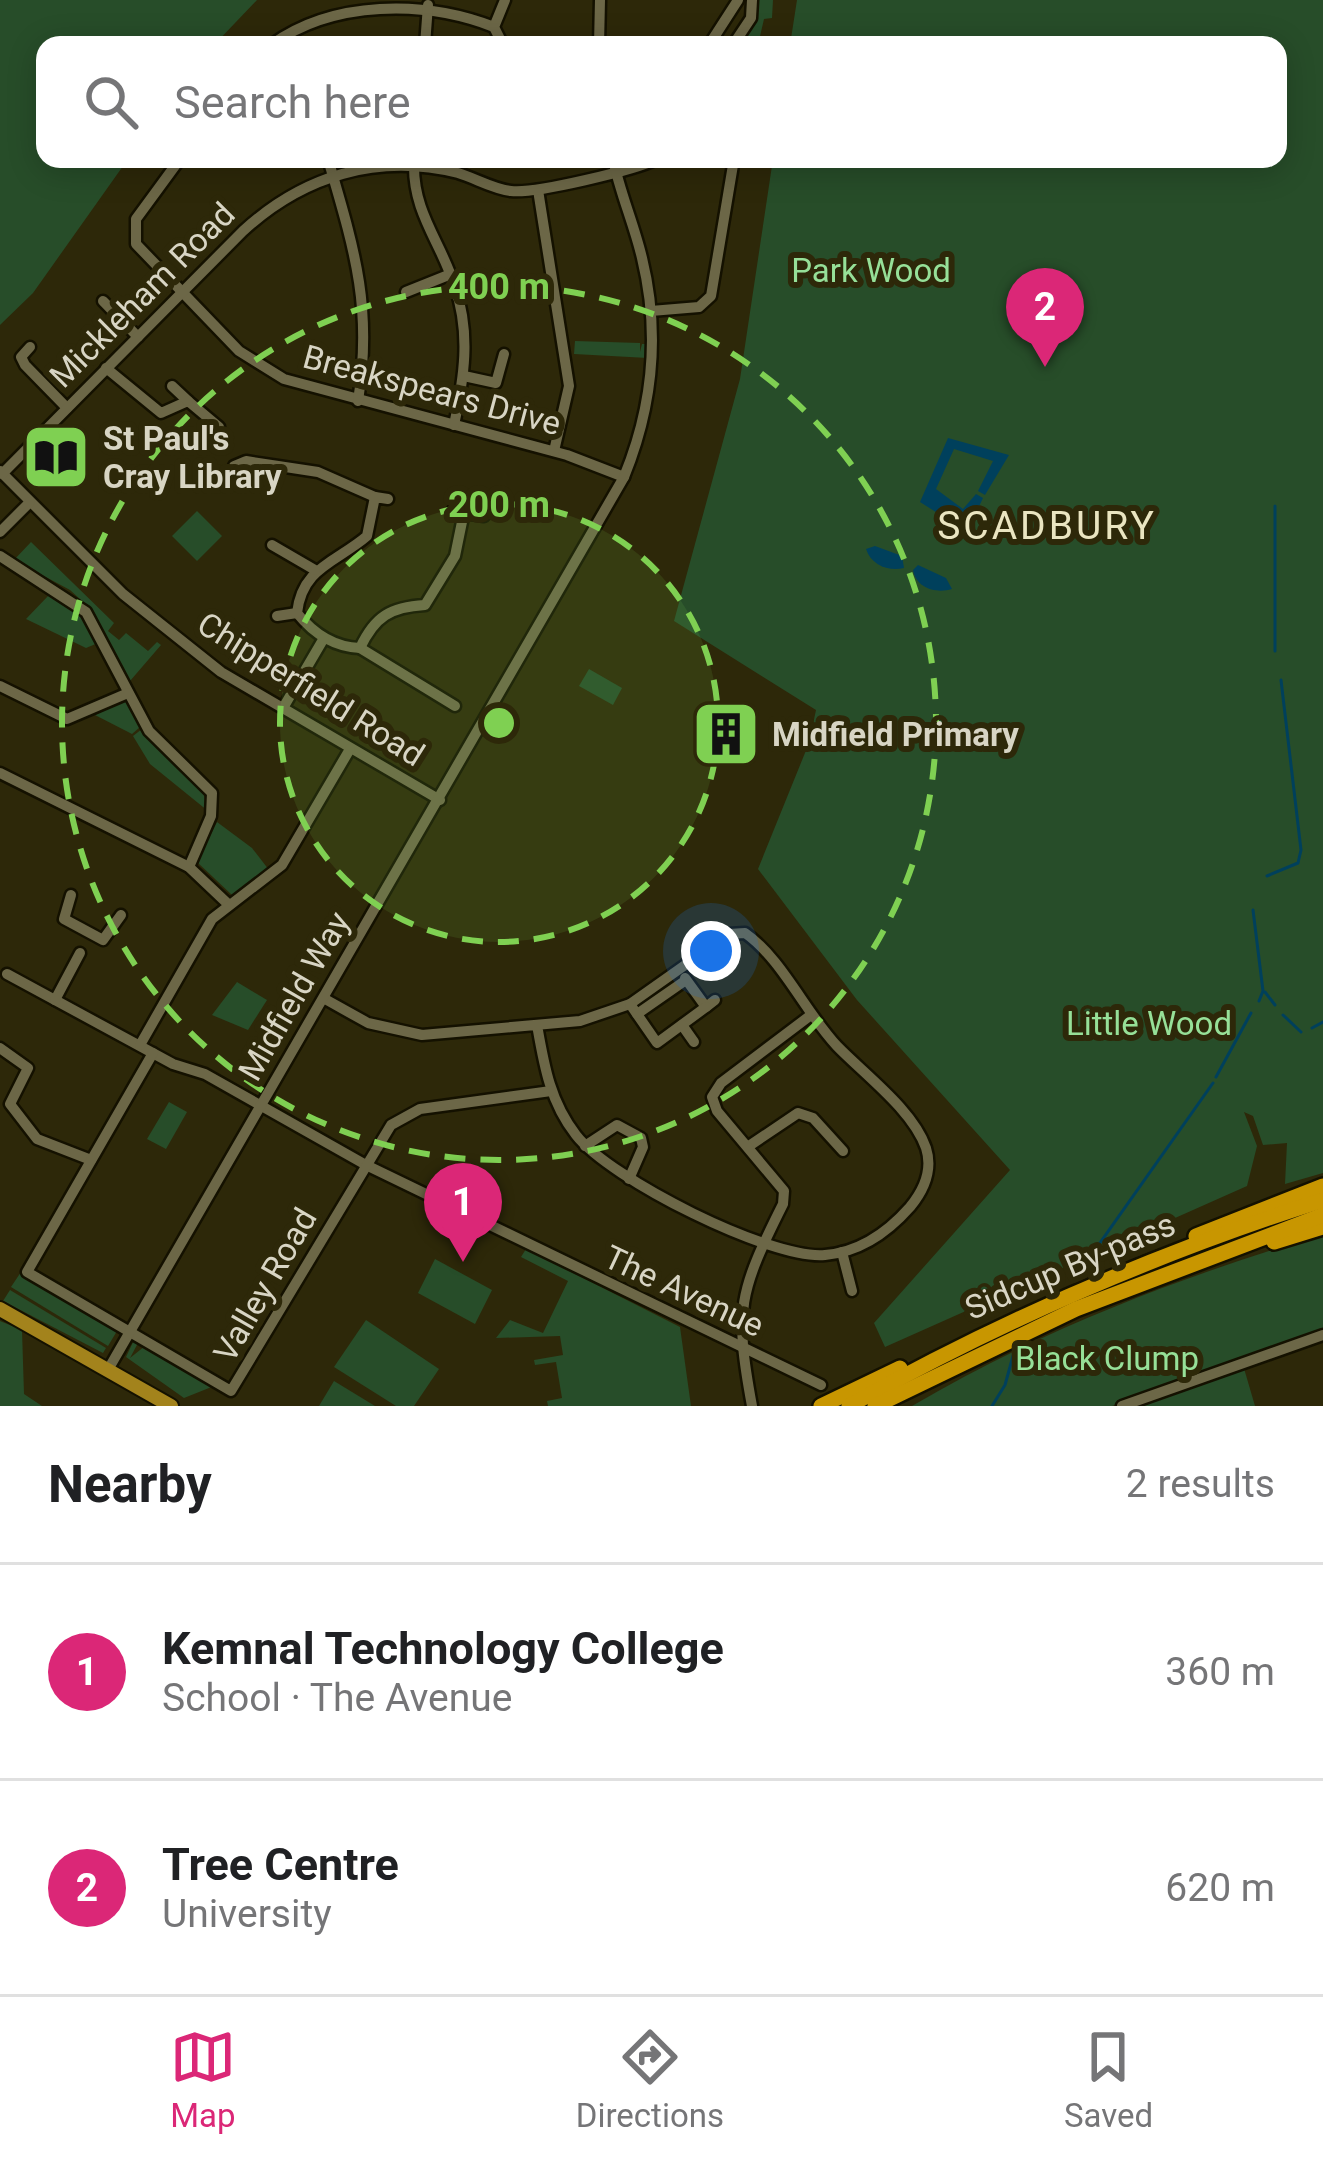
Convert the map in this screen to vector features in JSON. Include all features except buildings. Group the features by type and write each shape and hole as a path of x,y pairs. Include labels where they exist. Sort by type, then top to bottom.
{"highway":[{"path":"1118,1274 1164,1249 1323,1186"},
{"name":"Sidcup By-pass","path":"849,1406 975,1338 1118,1274 1323,1200"},
{"name":"Sidcup By-pass","path":"875,1406 1115,1292 1323,1215"},
{"path":"1115,1292 1323,1227"},
{"path":"821,1406 975,1338"},
{"path":"898,1406 1001,1343"}],"main road":[{"path":"0,1309 173,1406"}],"street":[{"path":"494,27 505,0"},
{"path":"599,36 600,0"},
{"path":"715,36 738,0"},
{"path":"739,36 751,18 752,0"},
{"path":"288,36 335,11 455,4 494,27 498,36"},
{"path":"426,36 428,5"},
{"name":"Breakspears Drive","path":"173,168 134,229 140,252 263,368 299,385 554,451 624,477"},
{"path":"331,168 364,293 365,353 358,401"},
{"name":"Mickleham Road","path":"1,472 270,206 333,174 374,168"},
{"path":"414,168 418,211 451,274 464,321 464,376 454,425"},
{"name":"Mickleham Road","path":"434,168 510,191 538,190 602,168"},
{"name":"Midfield Way","path":"112,1370 624,477 647,400 651,311 615,168"},
{"path":"651,311 699,307 711,296 732,168"},
{"path":"538,190 568,386 554,451"},
{"path":"406,292 451,274"},
{"path":"106,308 138,337"},
{"path":"30,347 21,357 25,365 67,408"},
{"path":"464,376 496,382 503,354"},
{"path":"106,368 160,413 188,400"},
{"path":"172,386 219,427"},
{"path":"244,458 318,472 382,498 367,536 315,570 299,593 297,613"},
{"name":"Chipperfield Road","path":"1,472 123,594 221,672 440,800"},
{"path":"0,532 30,502"},
{"path":"359,648 369,627 393,607 425,605 455,556 458,514 484,516"},
{"path":"272,545 315,570"},
{"path":"0,556 86,612 149,731 212,793 211,816 189,867"},
{"path":"277,616 297,613"},
{"path":"297,613 324,638 359,648 454,706"},
{"path":"283,708 324,638"},
{"path":"397,693 404,679"},
{"path":"0,686 67,719 128,693"},
{"path":"140,1045 206,928 228,904 282,865 350,748"},
{"path":"0,773 189,867 228,904"},
{"path":"71,895 62,914 86,943"},
{"path":"56,1000 86,943 108,938 121,915"},
{"path":"325,999 368,1023 405,1034 594,1018 634,1009 733,932 751,937 811,1015 915,1130 928,1159 922,1192 871,1241 842,1252 801,1255 763,1244 628,1179 585,1146 551,1091 537,1025"},
{"name":"The Avenue","path":"7,974 153,1053 205,1073 522,1251 821,1385"},
{"path":"634,1009 645,1037 658,1042 711,1004 683,975"},
{"path":"752,1406 738,1315 746,1277 784,1191 717,1112 716,1089 811,1015"},
{"path":"682,1025 694,1042"},
{"path":"0,1048 28,1068 10,1104 37,1139 91,1160"},
{"path":"130,1334 27,1272 153,1053"},
{"path":"366,1165 386,1132 406,1114 551,1091"},
{"path":"749,1146 798,1114 813,1118 843,1151"},
{"path":"585,1146 617,1124 641,1138 644,1147 628,1179"},
{"name":"Valley Road","path":"130,1334 234,1390 366,1165"},
{"path":"842,1252 852,1291"},
{"path":"1122,1406 1323,1335"}],"green space":[{"path":"0,0 257,0 223,36 36,36 36,168 122,168 33,293 0,325"},
{"path":"758,0 773,0 772,18 764,19 760,36 745,36 757,17"},
{"path":"797,0 1323,0 1323,1173 1285,1184 1287,1143 1263,1145 1253,1116 1244,1112 1257,1146 1247,1186 885,1347 874,1323 1010,1170 857,1000 758,869 809,743 816,710 674,621 740,379 772,168 1287,168 1287,36 791,36"},
{"path":"575,341 640,343 640,352 642,344 648,344 648,358 574,354"},
{"path":"197,511 222,536 197,561 172,536"},
{"path":"31,542 114,623 108,631 119,640 126,633 148,651 157,642 161,645 130,681 93,611 70,590 14,560"},
{"path":"49,595 75,609 98,643 86,648 26,619"},
{"path":"589,669 622,688 613,705 579,686"},
{"path":"126,700 140,727 132,734 95,715"},
{"path":"142,729 201,784 208,811 150,764 133,736"},
{"path":"217,822 252,848 269,870 232,895 197,862"},
{"path":"237,982 267,1000 248,1030 212,1015"},
{"path":"169,1102 187,1112 166,1149 147,1139"},
{"name":"Black Clump","path":"1323,1234 1323,1337 1112,1406 912,1406 1061,1329"},
{"path":"526,1249 680,1327 691,1406 548,1406 547,1401 562,1398 556,1362 535,1365 534,1360 563,1355 560,1336 496,1338 510,1320 543,1333 568,1281 521,1257"},
{"path":"435,1259 492,1290 475,1324 418,1293"},
{"path":"23,1269 22,1276 117,1331 108,1346 11,1287"},
{"path":"10,1290 106,1348 103,1353 3,1301"},
{"path":"366,1320 439,1369 414,1406 396,1406 334,1367"},
{"path":"0,1321 22,1330 24,1394 42,1406 0,1406"},
{"path":"134,1340 138,1343 130,1358 145,1346 214,1386 184,1398 126,1357"},
{"path":"1243,1365 1255,1406 1130,1406"},
{"path":"334,1381 375,1406 319,1406"}],"water":[{"path":"948,438 1009,455 985,495 978,491 993,461 954,449 936,489 963,509 976,494 983,498 971,523 963,520 958,526 920,502"},
{"path":"875,546 902,556 904,568 876,563 866,549"},
{"path":"918,565 946,578 952,589 922,585 913,570"}],"waterway":[{"path":"1275,506 1275,651"},
{"path":"1267,876 1298,863 1301,850 1281,680"},
{"path":"1253,910 1263,991 1259,1001"},
{"path":"1265,992 1275,1005"},
{"path":"1216,1077 1251,1013"},
{"path":"1283,1015 1301,1032"},
{"path":"1312,1028 1323,1022"},
{"path":"1078,1274 1213,1083"},
{"path":"992,1406 1005,1385 1013,1356 1021,1351"}],"place":[{"name":"Tree Centre","path":"1045,367"},
{"name":"St Paul's Cray Library","path":"56,457"},
{"name":"Midfield Primary","path":"726,734"},
{"name":"Kemnal Technology College","path":"463,1262"}],"district":[{"name":"SCADBURY","path":"1047,526"}],"park label":[{"name":"Park Wood","path":"871,270"},
{"name":"Little Wood","path":"1149,1023"}]}
